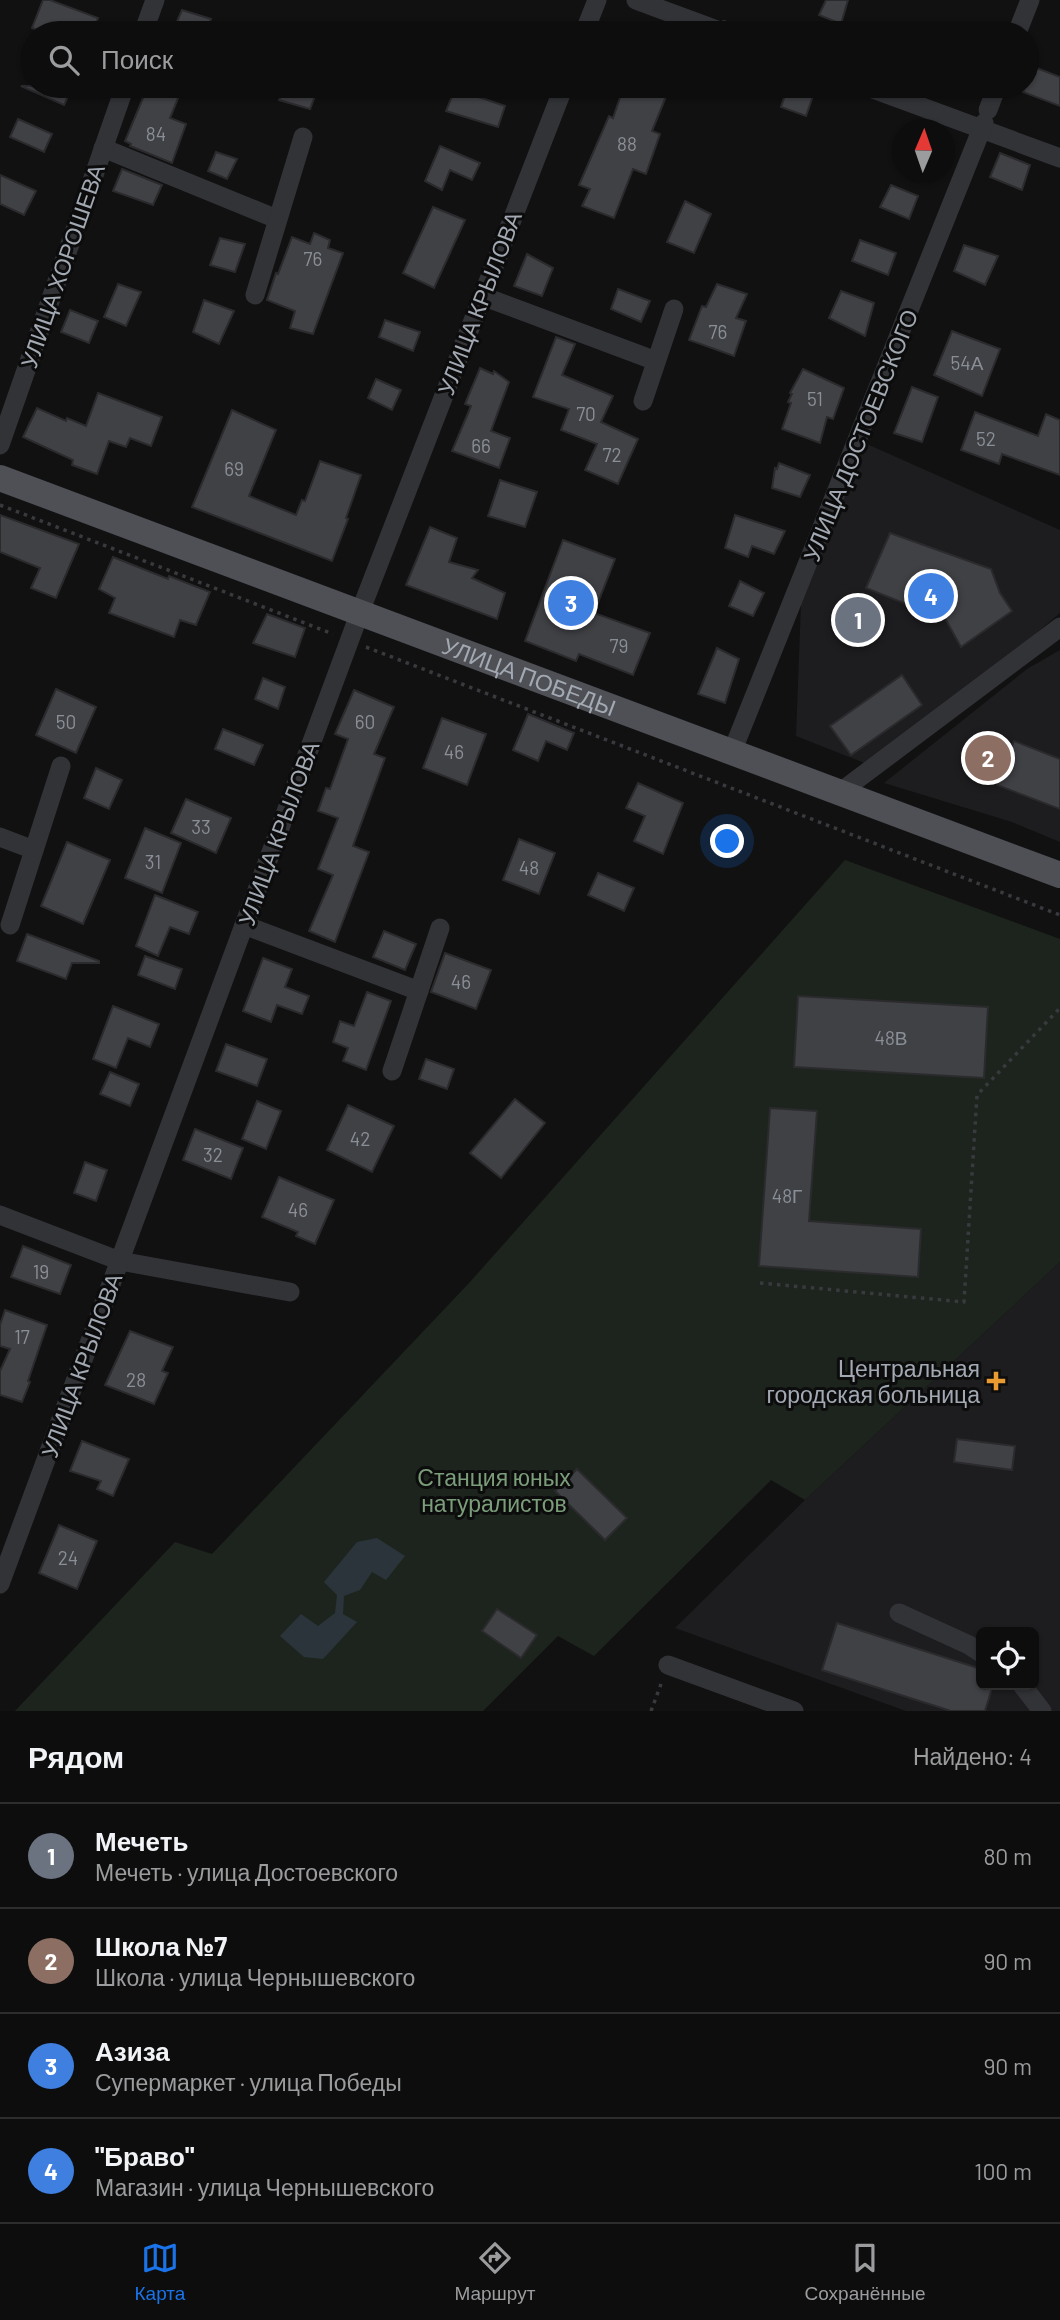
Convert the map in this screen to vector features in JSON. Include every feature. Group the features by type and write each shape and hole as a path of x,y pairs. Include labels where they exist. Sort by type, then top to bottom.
{"main road":[{"name":"УЛИЦА ПОБЕДЫ","path":"0,476 734,747 841,792"},
{"name":"УЛИЦА ПОБЕДЫ","path":"361,610 1060,873"}],"street":[{"path":"147,21 155,0"},
{"path":"589,21 597,0"},
{"path":"636,0 693,21"},
{"path":"1022,21 1030,0"},
{"name":"УЛИЦА ХОРОШЕВА","path":"0,445 121,98"},
{"name":"УЛИЦА КРЫЛОВА","path":"0,1584 349,640 559,98"},
{"path":"906,98 985,121 1060,158"},
{"name":"УЛИЦА ДОСТОЕВСКОГО","path":"734,747 993,98"},
{"path":"254,295 303,137"},
{"path":"103,148 277,219"},
{"path":"482,296 656,361"},
{"path":"643,401 674,309"},
{"path":"841,792 1060,626"},
{"path":"10,925 61,766"},
{"path":"0,837 34,850"},
{"path":"244,925 419,991"},
{"path":"392,1071 440,928"},
{"path":"0,1215 120,1261 290,1292"},
{"path":"899,1614 976,1650"},
{"path":"668,1665 794,1711"},
{"path":"1026,1690 1042,1711"}],"path":[{"path":"0,505 1060,915"},
{"path":"760,1283 964,1302 977,1095 1060,1008"},
{"path":"651,1711 668,1665"}],"shaded area":[{"path":"858,440 1060,530 1060,613 877,768 796,736 802,578"},
{"path":"1060,650 1060,842 1012,822 884,783 1027,669"},
{"name":"Центральная городская больница","path":"1060,1262 1060,1711 906,1711 675,1628 805,1500"},
{"path":"377,1538 405,1556 386,1580 372,1572 360,1590 344,1596 343,1614 357,1622 323,1659 304,1657 280,1636 301,1614 318,1626 335,1613 337,1595 324,1582 357,1542"}],"green space":[{"name":"Станция юных натуралистов","path":"845,860 1060,939 1060,1262 805,1500 771,1480 594,1656 558,1636 483,1711 15,1711 175,1542 212,1554 470,1282"}],"building":[{"path":"43,0 50,0 98,18 97,21 35,21"},
{"path":"826,0 848,0 842,21 819,15"},
{"path":"182,10 211,19 210,21 177,21"},
{"path":"1039,69 1060,77 1060,106 1039,98"},
{"path":"48,98 67,98 64,105"},
{"path":"143,98 178,98 170,118 186,124 172,163 130,146 131,144 125,141"},
{"path":"280,98 314,98 310,109 279,100"},
{"path":"451,98 481,98 505,106 498,127 446,111"},
{"path":"620,98 665,98 652,131 660,134 646,174 633,169 614,218 582,206 590,189 579,185 609,116 613,118"},
{"path":"784,98 812,98 806,116 781,107"},
{"path":"18,119 52,134 44,152 10,137"},
{"path":"440,146 480,163 472,180 450,170 442,190 425,181"},
{"path":"216,152 237,159 227,179 208,171"},
{"path":"1000,153 1030,165 1022,190 990,177"},
{"path":"122,169 162,185 153,205 113,191"},
{"path":"0,175 36,191 24,215 0,204"},
{"path":"891,185 918,196 909,219 880,207"},
{"path":"685,201 711,214 694,253 667,242"},
{"path":"433,207 465,220 434,288 403,273"},
{"path":"314,233 330,240 328,248 343,253 313,334 290,328 295,311 267,300 292,237 310,244"},
{"path":"220,238 245,244 235,272 210,265"},
{"path":"860,240 896,253 888,275 852,261"},
{"path":"964,245 998,256 985,285 954,271"},
{"path":"527,254 553,268 542,296 514,286"},
{"path":"118,284 141,292 126,326 104,317"},
{"path":"717,284 747,294 736,318 746,321 734,356 689,340 702,306 706,307"},
{"path":"618,289 650,301 641,322 611,309"},
{"path":"841,291 874,303 865,336 829,318"},
{"path":"204,300 234,311 219,344 193,332"},
{"path":"70,310 98,321 89,343 61,332"},
{"path":"385,320 420,332 413,351 379,337"},
{"path":"952,331 1000,349 982,396 934,375"},
{"path":"556,337 575,344 562,375 613,396 601,422 638,439 618,484 585,470 597,444 561,430 569,409 533,397"},
{"path":"480,368 493,374 494,371 509,382 491,431 510,438 499,468 452,451 471,406 465,404"},
{"path":"803,369 844,388 833,419 827,417 820,443 782,429 791,403 788,402 792,394 790,393"},
{"path":"376,379 401,390 392,410 368,398"},
{"path":"912,387 938,397 922,442 894,433"},
{"path":"98,393 162,417 151,446 130,438 126,447 109,441 97,474 72,465 73,460 23,437 37,408 66,421 67,418 86,426"},
{"path":"232,410 276,430 249,496 296,515 302,500 305,501 320,461 361,475 332,561 192,507"},
{"path":"975,412 1038,436 1046,414 1060,420 1060,475 1002,454 999,464 961,450"},
{"path":"779,463 810,475 800,497 772,488 775,468 777,469"},
{"path":"500,480 537,492 525,527 488,516"},
{"path":"0,515 79,544 56,598 31,588 40,568 0,552"},
{"path":"735,515 785,531 774,554 752,546 748,557 725,548"},
{"path":"430,527 457,538 449,562 478,570 472,578 505,593 497,619 406,585"},
{"path":"890,533 991,569 1000,593 1012,611 961,647 946,620 866,588"},
{"path":"563,540 615,559 594,613 650,633 633,675 579,654 576,661 525,641"},
{"path":"113,557 210,592 196,625 180,620 174,637 109,613 115,598 99,589"},
{"path":"740,581 764,593 753,616 729,606"},
{"path":"267,614 305,628 295,657 253,643"},
{"path":"717,648 739,659 725,703 698,694"},
{"path":"902,675 922,705 851,755 830,726"},
{"path":"263,678 285,687 278,709 255,699"},
{"path":"56,689 96,707 76,753 36,735"},
{"path":"354,690 394,707 374,754 385,758 353,846 369,852 335,942 309,931 333,875 318,869 338,818 318,811 326,788 330,789 348,739 335,734"},
{"path":"528,714 574,733 567,750 546,741 538,761 513,750"},
{"path":"442,718 486,734 467,785 423,768"},
{"path":"223,729 263,745 254,765 215,749"},
{"path":"1014,741 1060,759 1060,809 997,785"},
{"path":"96,768 122,780 109,809 84,798"},
{"path":"638,783 683,803 663,854 634,841 645,816 626,808"},
{"path":"186,799 231,818 216,853 171,833"},
{"path":"145,828 181,843 162,893 125,878"},
{"path":"519,839 555,853 539,894 503,880"},
{"path":"67,842 110,860 83,924 41,906"},
{"path":"598,873 634,888 624,911 588,895"},
{"path":"155,895 198,912 189,934 170,927 158,956 136,946"},
{"path":"384,931 416,944 405,970 373,957"},
{"path":"27,934 99,963 72,963 66,979 17,961"},
{"path":"445,953 491,970 476,1009 431,992"},
{"path":"145,956 182,969 175,989 138,975"},
{"path":"263,958 292,969 285,987 309,996 302,1014 277,1005 271,1022 243,1011"},
{"path":"367,992 391,1001 366,1070 343,1061 348,1048 333,1042 340,1021 354,1026"},
{"path":"798,996 988,1007 984,1078 794,1067"},
{"path":"113,1006 159,1024 150,1047 128,1038 116,1068 93,1059"},
{"path":"226,1044 267,1059 257,1086 216,1071"},
{"path":"426,1059 454,1069 447,1089 419,1079"},
{"path":"110,1072 139,1084 130,1106 100,1094"},
{"path":"515,1099 545,1123 501,1178 470,1153"},
{"path":"257,1101 281,1111 266,1149 242,1139"},
{"path":"348,1105 394,1126 372,1172 327,1150"},
{"path":"770,1108 817,1111 809,1221 921,1229 918,1277 759,1266"},
{"path":"195,1129 243,1148 231,1179 183,1160"},
{"path":"85,1162 107,1170 96,1201 74,1193"},
{"path":"279,1177 334,1200 315,1244 296,1236 298,1232 262,1217"},
{"path":"23,1246 71,1265 60,1294 11,1277"},
{"path":"5,1310 47,1325 22,1402 0,1395 0,1371 10,1349 0,1346 0,1325"},
{"path":"130,1331 173,1347 162,1371 168,1373 154,1404 105,1385"},
{"path":"957,1439 1015,1446 1012,1470 954,1462"},
{"path":"82,1441 129,1459 113,1496 97,1489 101,1481 70,1471"},
{"path":"577,1469 627,1518 605,1540 555,1491"},
{"path":"59,1525 97,1541 77,1589 39,1573"},
{"path":"497,1609 537,1635 521,1658 482,1631"},
{"path":"837,1623 976,1667 976,1690 991,1690 985,1711 951,1711 822,1670"}],"place":[{"name":"\"Браво\"","path":"931,596"},
{"name":"Азиза","path":"571,603"},
{"name":"Мечеть","path":"858,620"},
{"name":"Школа №7","path":"988,758"},
{"name":"Центральная городская больница","path":"996,1381"}]}
